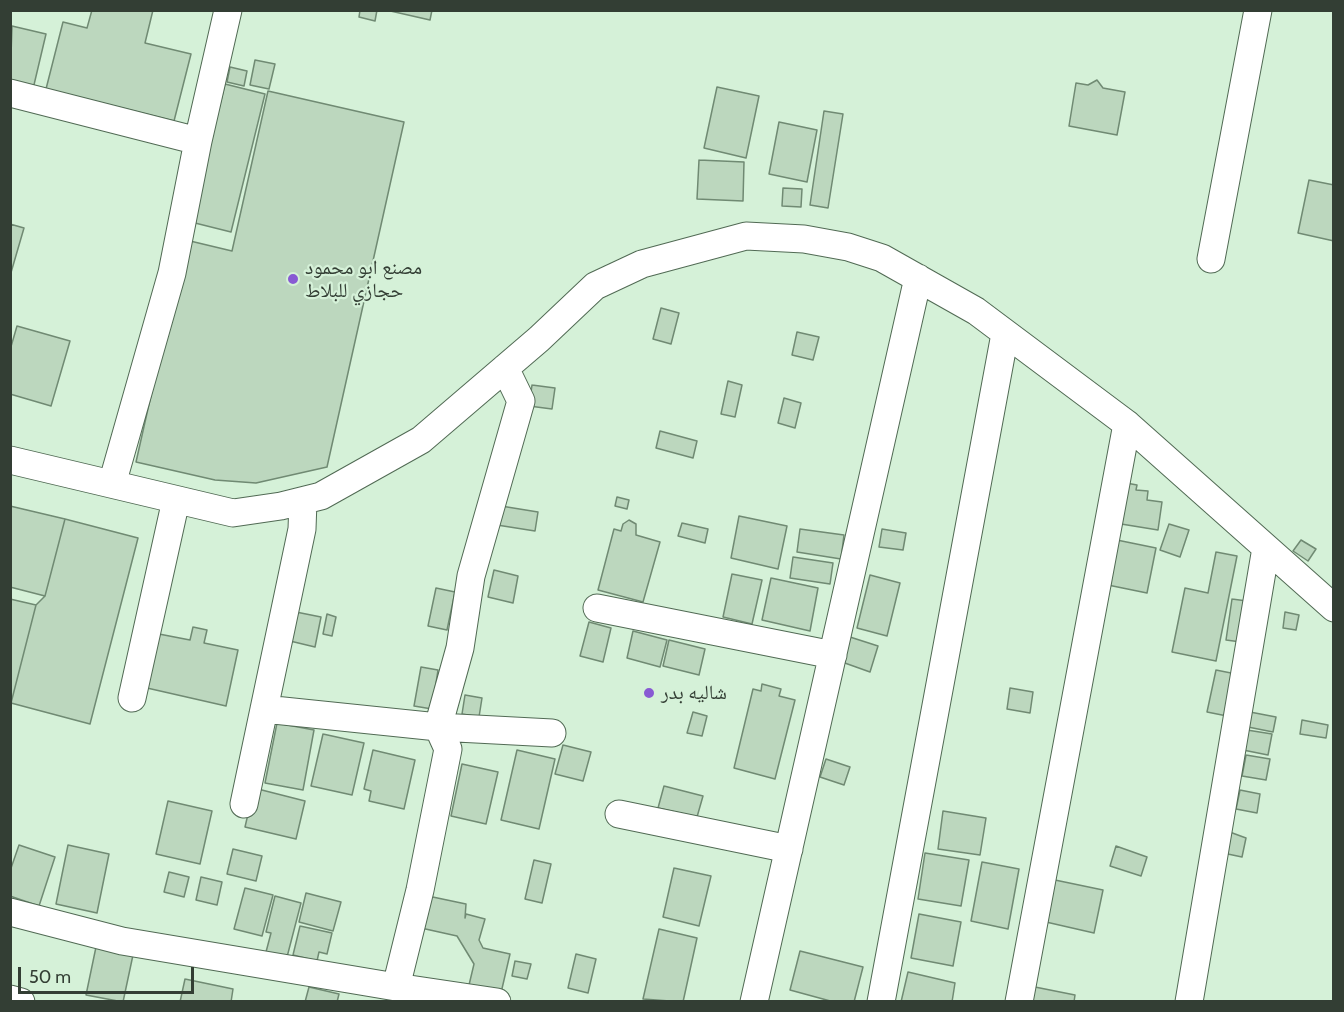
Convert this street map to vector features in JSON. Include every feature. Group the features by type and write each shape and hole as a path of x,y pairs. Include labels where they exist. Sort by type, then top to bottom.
{"street":[{"path":"112,484 172,273 198,141 228,10"},
{"path":"1211,259 1258,10"},
{"path":"10,93 198,141"},
{"path":"10,460 233,513 321,496 421,440 595,286 642,264 746,236 804,239 848,247 882,258 976,311 1127,424 1334,608"},
{"path":"754,1002 918,278"},
{"path":"881,1002 1005,334"},
{"path":"396,987 420,890 448,749 438,727 460,648 471,576 521,401 505,368"},
{"path":"1019,1002 1127,424"},
{"path":"132,698 176,500"},
{"path":"244,804 302,529 303,501"},
{"path":"1189,1002 1266,548"},
{"path":"597,608 833,655"},
{"path":"264,709 438,727 552,733"},
{"path":"619,814 789,849"},
{"path":"10,912 122,940 496,1002"},
{"path":"10,999 21,1002"}],"building":[{"path":"92,10 153,10 145,43 191,54 174,121 46,89 63,22 87,28"},
{"path":"360,10 377,10 375,21 359,17"},
{"path":"386,10 432,10 430,20"},
{"path":"12,26 46,34 33,89 10,84"},
{"path":"255,60 275,64 269,89 250,85"},
{"path":"230,67 247,71 244,86 227,82"},
{"path":"1097,80 1103,88 1125,92 1117,135 1069,126 1076,83 1088,85"},
{"path":"225,84 265,94 231,232 191,222"},
{"path":"717,87 759,96 746,158 704,148"},
{"path":"268,91 404,122 327,467 256,483 215,480 136,462 186,240 232,251"},
{"path":"824,111 843,114 828,208 810,205"},
{"path":"779,122 817,130 807,182 769,174"},
{"path":"699,160 744,162 743,201 697,199"},
{"path":"1309,180 1334,185 1334,241 1298,233"},
{"path":"783,188 802,189 801,207 782,206"},
{"path":"10,224 24,228 10,276"},
{"path":"661,308 679,313 671,344 653,339"},
{"path":"17,326 70,341 51,406 10,394 10,350"},
{"path":"797,332 819,337 813,360 792,355"},
{"path":"728,381 742,385 735,417 721,414"},
{"path":"532,385 555,388 552,409 529,406"},
{"path":"784,398 801,403 795,428 778,423"},
{"path":"660,431 697,441 693,458 656,448"},
{"path":"1121,482 1137,485 1136,490 1148,491 1147,500 1162,502 1158,530 1115,523"},
{"path":"617,497 629,500 627,509 615,506"},
{"path":"10,506 65,519 45,596 10,587"},
{"path":"501,506 538,512 535,531 497,525"},
{"path":"739,516 787,526 778,569 731,558"},
{"path":"65,519 138,538 90,724 11,703 36,605 45,596"},
{"path":"629,520 636,524 636,535 660,542 643,602 598,590 614,529 621,531 623,524"},
{"path":"682,523 708,529 705,543 678,536"},
{"path":"1169,524 1189,530 1180,557 1160,550"},
{"path":"800,529 844,535 841,559 797,552"},
{"path":"882,529 906,533 903,550 879,547"},
{"path":"1112,539 1156,548 1147,593 1103,584"},
{"path":"1301,540 1316,549 1308,561 1293,551"},
{"path":"1216,552 1237,556 1216,661 1172,652 1185,588 1208,593"},
{"path":"793,557 833,563 830,584 790,578"},
{"path":"494,570 518,576 513,603 488,597"},
{"path":"732,574 762,580 752,624 723,617"},
{"path":"870,575 900,583 887,636 857,628"},
{"path":"771,578 818,588 810,631 762,620"},
{"path":"436,588 455,592 447,630 428,626"},
{"path":"10,599 36,605 11,703 10,703"},
{"path":"1232,599 1247,601 1241,642 1226,640"},
{"path":"296,612 321,617 315,647 290,641"},
{"path":"1285,612 1299,615 1296,630 1283,628"},
{"path":"327,614 336,617 332,636 323,634"},
{"path":"589,622 611,628 603,662 580,656"},
{"path":"193,627 207,630 204,643 238,650 226,706 147,688 159,634 190,640"},
{"path":"633,631 667,640 660,667 627,658"},
{"path":"850,637 878,646 870,672 842,662"},
{"path":"669,640 705,649 699,675 663,666"},
{"path":"421,667 438,670 432,709 414,706"},
{"path":"1216,670 1236,674 1227,716 1207,712"},
{"path":"762,684 781,689 779,696 795,700 775,779 734,768 753,689 761,691"},
{"path":"1010,688 1033,692 1030,713 1007,709"},
{"path":"465,695 482,698 479,717 462,714"},
{"path":"693,712 707,716 702,736 687,733"},
{"path":"1250,712 1276,717 1273,732 1248,727"},
{"path":"1302,720 1328,725 1326,738 1300,734"},
{"path":"277,723 314,730 303,790 265,783"},
{"path":"1247,730 1272,734 1268,755 1243,750"},
{"path":"323,734 364,743 352,795 311,786"},
{"path":"563,745 591,752 583,781 555,774"},
{"path":"373,750 415,760 404,809 369,801 371,791 364,789"},
{"path":"517,750 555,759 539,829 501,820"},
{"path":"1246,755 1270,759 1266,780 1242,776"},
{"path":"826,759 850,767 844,785 820,777"},
{"path":"462,764 498,772 486,824 451,816"},
{"path":"664,786 703,796 697,817 658,808"},
{"path":"254,788 305,801 296,839 245,827"},
{"path":"1240,790 1260,794 1257,813 1236,809"},
{"path":"168,801 212,811 200,864 156,854"},
{"path":"943,811 986,818 980,855 938,849"},
{"path":"1227,831 1246,838 1242,857 1223,853"},
{"path":"19,845 55,857 39,906 10,896 10,871"},
{"path":"68,845 109,854 97,913 56,904"},
{"path":"1116,846 1147,857 1141,876 1110,866"},
{"path":"233,849 262,856 256,881 227,874"},
{"path":"925,853 969,860 961,906 918,899"},
{"path":"534,860 551,864 542,903 525,899"},
{"path":"982,862 1019,869 1008,929 971,921"},
{"path":"674,868 711,876 699,926 663,917"},
{"path":"169,872 189,877 184,897 164,892"},
{"path":"201,877 222,882 217,905 196,900"},
{"path":"1055,880 1103,890 1094,933 1046,922"},
{"path":"245,888 273,895 262,936 234,929"},
{"path":"306,893 341,902 333,931 299,922"},
{"path":"275,896 301,903 287,957 266,952 271,933 266,932"},
{"path":"428,896 466,904 465,918 466,914 485,919 479,940 483,948 510,954 501,993 469,985 474,964 457,936 421,928"},
{"path":"919,914 961,922 953,966 911,958"},
{"path":"300,926 332,933 327,954 319,952 317,961 293,955"},
{"path":"659,929 697,938 683,1002 643,999"},
{"path":"96,947 133,955 123,1002 86,995"},
{"path":"800,951 863,967 854,1002 834,1002 790,990"},
{"path":"576,954 596,959 588,993 568,988"},
{"path":"515,961 531,964 527,979 512,976"},
{"path":"908,972 955,983 952,1002 901,1002"},
{"path":"185,979 233,989 231,1002 180,1002"},
{"path":"309,987 339,994 337,1002 305,1002"},
{"path":"1035,987 1075,995 1074,1002 1032,1002"}],"place":[{"name":"مصنع ابو محمود حجازي للبلاط","path":"293,279"},
{"name":"شاليه بدر","path":"649,693"}]}
